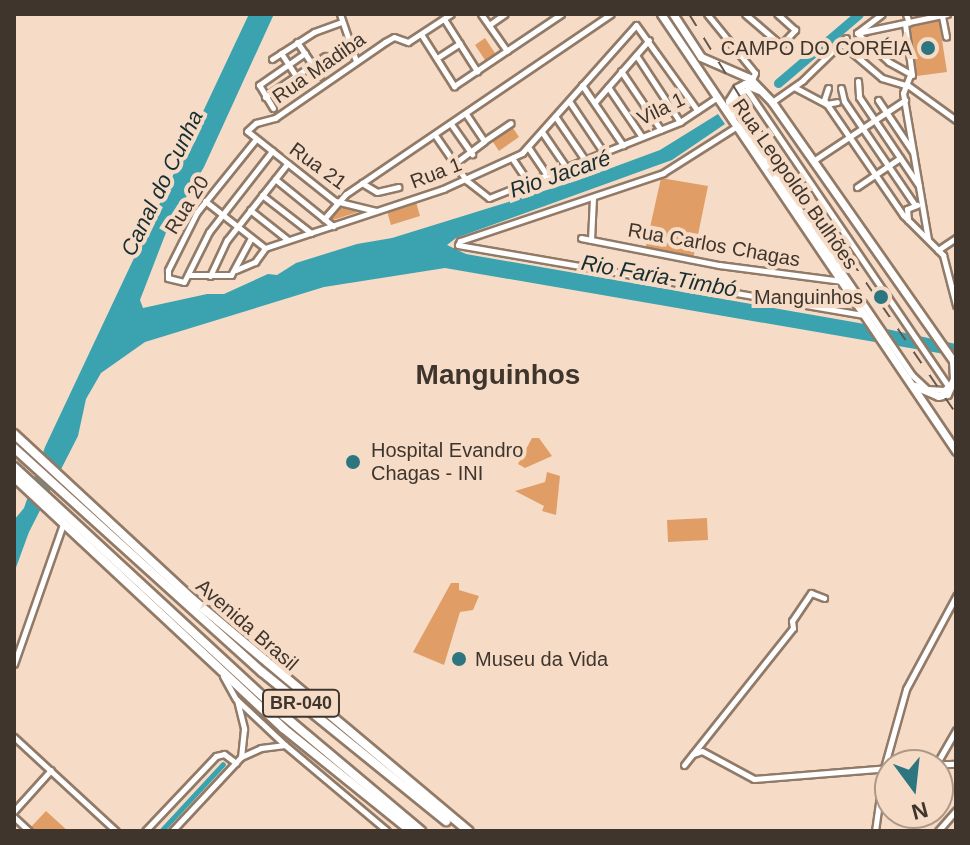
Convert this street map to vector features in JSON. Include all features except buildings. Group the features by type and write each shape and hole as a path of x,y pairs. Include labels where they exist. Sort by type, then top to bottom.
{"highway":[{"name":"Avenida Brasil","path":"14,432 73,496 262,672 459,831"},
{"name":"Avenida Brasil","path":"18,451 292,686 468,831"},
{"name":"Avenida Brasil","path":"14,467 57,512 63,523 283,728 411,831"},
{"name":"Avenida Brasil","path":"14,477 333,759 421,831"},
{"path":"333,759 362,794"}],"main road":[{"name":"Rua Leopoldo Bulhões","path":"661,14 865,315 874,323 884,344 956,451"},
{"name":"Rua Leopoldo Bulhões","path":"673,14 701,57 752,80 772,102 953,358"},
{"path":"735,124 729,101 732,92 745,84 761,91"},
{"path":"910,382 932,394 947,394 954,379 953,358"}],"street":[{"path":"340,14 356,61"},
{"name":"Rua Madiba","path":"248,132 252,125 275,118 394,37 406,43 451,14"},
{"path":"481,14 507,51"},
{"path":"489,25 505,14"},
{"path":"421,34 454,86 560,14"},
{"path":"324,219 338,202 362,183 611,14"},
{"path":"707,14 755,73 752,80"},
{"path":"745,14 779,44 795,29 777,14"},
{"path":"857,33 882,14"},
{"path":"906,14 912,74 906,84 905,100 928,240"},
{"path":"857,33 939,15 946,37"},
{"path":"444,19 477,71"},
{"path":"272,59 297,42 342,22"},
{"name":"Rua 1","path":"235,271 255,262 265,248 466,180 512,158 542,132 634,27 639,27 649,40"},
{"path":"857,33 912,74"},
{"path":"595,102 649,40 697,110"},
{"path":"772,102 794,87 843,41 882,78 906,84 956,120"},
{"path":"297,42 320,76"},
{"path":"437,58 460,43"},
{"path":"281,53 296,76"},
{"path":"273,108 259,85 305,53"},
{"path":"636,55 680,122"},
{"path":"265,97 325,56"},
{"path":"621,71 661,130"},
{"path":"858,81 858,94 921,189"},
{"path":"582,85 623,145"},
{"path":"608,87 642,137"},
{"path":"794,87 828,104 837,102"},
{"path":"828,88 824,97 828,104 908,221 938,250 954,290 956,305"},
{"path":"841,88 844,101 915,205 925,212"},
{"path":"747,90 948,386 941,391 932,391 919,383 874,323 736,114 732,103 737,93 747,90"},
{"name":"Vila 1","path":"466,180 486,197 680,122 716,98"},
{"path":"878,100 915,155"},
{"path":"816,159 905,100"},
{"path":"569,101 604,153"},
{"path":"466,114 484,141"},
{"path":"555,116 585,160"},
{"path":"454,164 511,123"},
{"path":"451,124 472,154"},
{"path":"735,124 672,169 460,241 458,245 865,315"},
{"name":"Rua 21","path":"248,132 338,202 377,211"},
{"path":"542,132 566,167"},
{"path":"435,135 466,180"},
{"name":"Rua 20","path":"188,275 184,282 172,281 166,274 205,201 256,139"},
{"path":"528,147 547,175"},
{"path":"251,238 230,276 188,275 221,215 272,151"},
{"path":"512,158 528,182"},
{"path":"857,187 900,158"},
{"path":"210,276 237,227 287,164"},
{"path":"275,179 333,226"},
{"path":"362,183 377,192 398,187"},
{"path":"262,195 311,233"},
{"path":"591,240 593,198"},
{"path":"205,201 265,248"},
{"path":"908,221 907,209 915,205"},
{"path":"250,210 288,240"},
{"path":"480,251 481,236"},
{"name":"Rua Carlos Chagas","path":"581,238 719,265 843,281"},
{"path":"938,250 956,238"},
{"path":"14,664 63,523"},
{"path":"684,765 793,628 792,621 811,593 824,598"},
{"path":"892,749 906,689 956,596"},
{"path":"211,659 236,699 387,831"},
{"path":"236,699 244,729 238,760"},
{"path":"945,749 956,730"},
{"path":"14,737 116,831"},
{"path":"174,830 238,760 261,748 285,745"},
{"path":"692,754 702,751 754,779 874,769"},
{"path":"145,831 216,756 224,754 238,760"},
{"path":"14,811 51,770"},
{"path":"938,831 956,810"},
{"path":"14,817 29,831"},
{"path":"100,831 108,823"}],"shaded area":[{"name":"CAMPO DO CORÉIA","path":"939,21 947,72 917,76 910,25"},
{"path":"485,38 497,56 487,63 475,45"},
{"path":"511,125 519,137 499,151 491,139"},
{"path":"661,178 708,186 693,259 645,250"},
{"path":"416,202 420,216 391,225 387,211"},
{"path":"341,205 364,210 330,221 329,216"},
{"path":"532,438 539,438 552,456 525,468 518,464"},
{"path":"547,472 560,476 556,515 542,511 544,506 515,491 545,482"},
{"path":"707,518 708,540 668,542 667,520"},
{"path":"451,583 459,583 459,590 479,596 473,610 460,612 444,665 413,652"},
{"path":"46,811 68,831 35,831 31,827"}],"water":[{"path":"249,14 274,14 204,167 167,230 140,300 143,308 207,294 224,294 268,274 277,275 296,263 357,244 392,238 576,181 660,150 718,114 725,124 672,160 456,238 447,245 466,254 859,323 956,344 956,356 445,268 324,287 145,342 101,373 86,399 78,436 29,532 14,573 14,520 24,508 45,447"}],"waterway":[{"name":"Rio Jacaré","path":"778,83 859,14"},
{"path":"161,831 223,764"}],"railway":[{"path":"689,14 755,121 956,413"}],"place":[{"name":"CAMPO DO CORÉIA","path":"928,48"},
{"name":"Manguinhos","path":"881,297"},
{"name":"Hospital Evandro Chagas - INI","path":"353,462"},
{"name":"Museu da Vida","path":"459,659"}],"district":[{"name":"Manguinhos","path":"498,375"}],"water label":[{"name":"Canal do Cunha","path":"162,183"},
{"name":"Rio Faria-Timbó","path":"659,276"}]}
